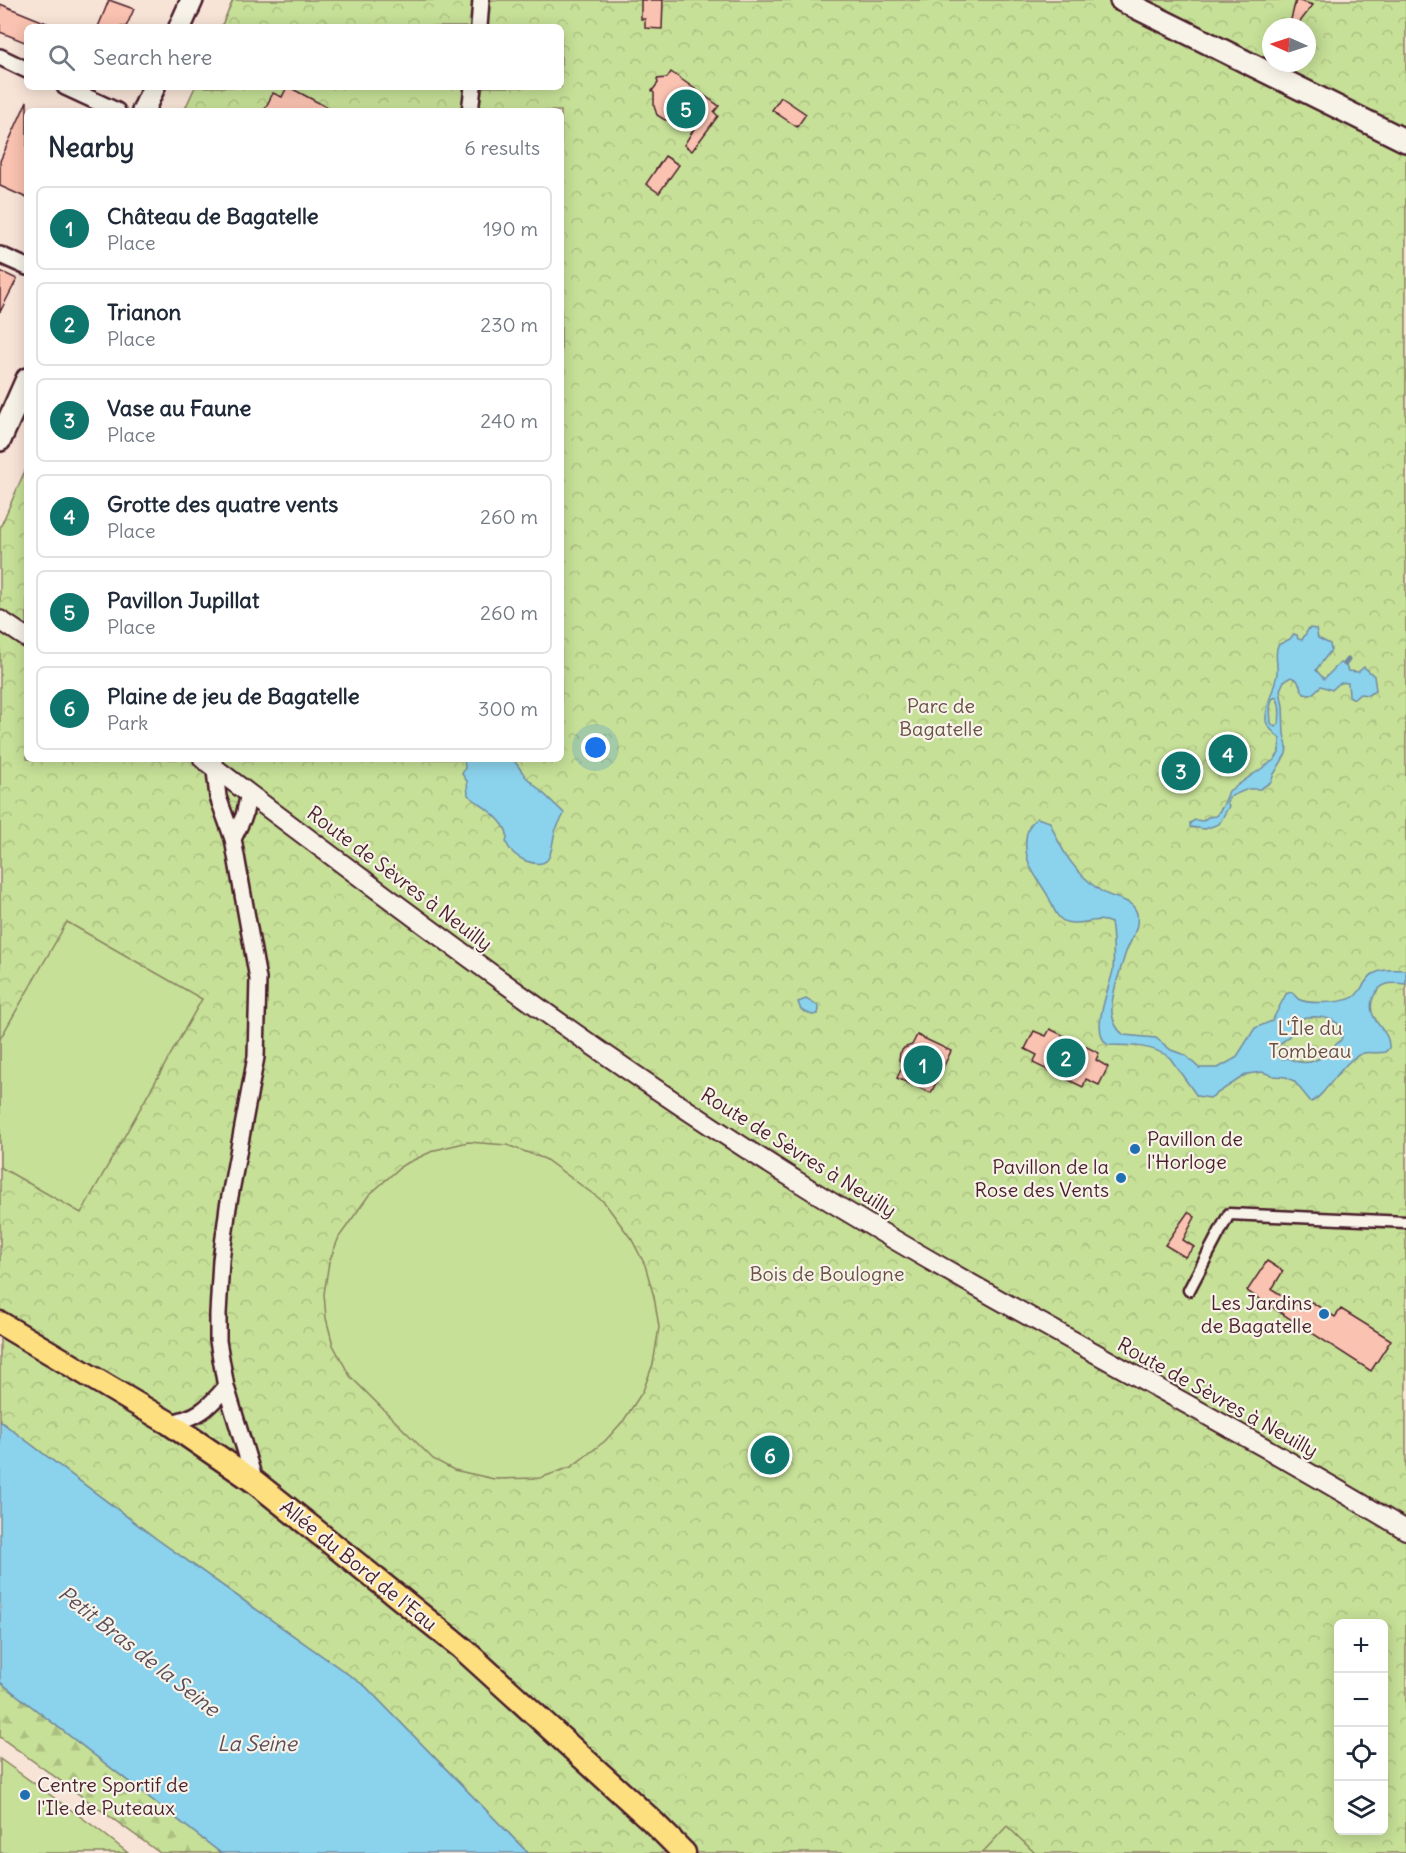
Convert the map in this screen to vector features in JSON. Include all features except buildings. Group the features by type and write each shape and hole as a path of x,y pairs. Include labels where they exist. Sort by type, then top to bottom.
{"main road":[{"path":"181,24 192,0"},
{"path":"1121,0 1406,141"},
{"path":"144,108 153,90"},
{"path":"0,440 24,386"},
{"path":"0,1305 29,1324 41,1346"},
{"name":"Allée du Bord de l'Eau","path":"0,1323 169,1423 255,1482 462,1648 650,1819 684,1853"},
{"path":"0,1340 41,1346"}],"street":[{"path":"479,24 481,0"},
{"path":"0,57 24,69"},
{"path":"72,90 110,108"},
{"path":"470,108 473,90"},
{"path":"0,255 24,266"},
{"path":"0,620 24,636"},
{"path":"210,762 218,796 233,839 258,979 256,1057 228,1207 218,1291 218,1341 226,1388 255,1482"},
{"name":"Route de Sèvres à Neuilly","path":"210,762 504,984 707,1122 814,1191 1038,1322 1406,1530"},
{"path":"233,839 244,816 249,793"},
{"path":"1189,1290 1229,1214 1406,1222"},
{"path":"169,1423 195,1417 226,1388"}],"green space":[{"name":"Bois de Boulogne","path":"233,0 1406,0 1406,1853 528,1853 366,1687 158,1540 0,1421 0,528 24,473 24,762 564,762 564,108 185,108 194,90 564,90 564,24 222,24"},
{"path":"67,922 202,999 81,1213 0,1167 0,1039"},
{"path":"468,1142 507,1145 545,1159 604,1202 632,1240 645,1265 654,1297 659,1327 653,1364 643,1391 624,1420 605,1441 571,1467 540,1478 494,1479 454,1470 433,1459 350,1376 333,1345 326,1318 324,1294 329,1262 339,1237 369,1195 403,1165 435,1150"},
{"path":"0,1682 221,1853 160,1853 0,1737"},
{"name":"Centre Sportif de l'Ile de Puteaux","path":"0,1759 99,1830 128,1853 0,1853"},
{"path":"1007,1826 1035,1853 982,1853"}],"water":[{"path":"1309,628 1316,629 1318,638 1330,644 1331,650 1316,670 1324,679 1340,663 1345,664 1348,671 1358,672 1364,667 1374,676 1376,690 1368,695 1360,694 1354,699 1349,696 1348,683 1343,683 1332,690 1321,686 1311,695 1304,694 1297,680 1291,677 1284,681 1280,690 1286,754 1271,782 1260,789 1248,789 1229,797 1227,802 1229,806 1219,824 1205,829 1190,827 1190,823 1195,820 1203,821 1208,817 1216,816 1229,791 1274,760 1279,753 1280,739 1266,723 1267,708 1277,673 1277,648 1294,634 1302,640","holes":["1276,697 1279,723 1275,727 1271,723 1270,708 1272,699"]},
{"path":"464,762 515,762 526,777 563,812 546,861 535,863 526,861 511,851 501,822 468,795 467,781 462,774"},
{"path":"1037,818 1050,822 1064,852 1076,869 1101,891 1127,902 1135,909 1137,926 1115,987 1112,1009 1117,1027 1124,1035 1156,1038 1171,1050 1185,1055 1199,1068 1218,1068 1236,1058 1255,1028 1272,1021 1286,994 1291,992 1298,999 1310,1002 1344,1000 1355,996 1368,979 1377,972 1406,970 1406,984 1392,983 1383,986 1376,992 1372,1001 1373,1015 1388,1038 1389,1048 1385,1052 1364,1053 1354,1058 1340,1071 1322,1094 1311,1102 1294,1081 1262,1072 1247,1074 1210,1098 1197,1096 1170,1058 1164,1054 1140,1047 1108,1045 1100,1030 1100,1020 1113,970 1111,923 1100,920 1066,922 1057,914 1029,862 1026,841 1032,822","holes":["1313,1017 1326,1018 1337,1023 1342,1033 1341,1040 1323,1056 1311,1062 1282,1059 1273,1054 1273,1049 1290,1035 1297,1021"]},
{"path":"806,999 817,1005 818,1014 812,1015 801,1010 798,1002"},
{"name":"La Seine","path":"0,1421 158,1540 366,1687 528,1853 221,1853 0,1682"}],"waterway":[{"path":"1345,664 1348,660"}],"place":[{"name":"Pavillon Jupillat","path":"686,109"},
{"name":"Grotte des quatre vents","path":"1228,754"},
{"name":"Vase au Faune","path":"1181,771"},
{"name":"Trianon","path":"1066,1058"},
{"name":"Château de Bagatelle","path":"923,1065"},
{"name":"Pavillon de l'Horloge","path":"1135,1149"},
{"name":"Pavillon de la Rose des Vents","path":"1121,1178"},
{"name":"Les Jardins de Bagatelle","path":"1324,1314"},
{"name":"Plaine de jeu de Bagatelle","path":"770,1455"},
{"name":"Centre Sportif de l'Ile de Puteaux","path":"25,1795"}],"park label":[{"name":"Parc de Bagatelle","path":"941,716"},
{"name":"L'Île du Tombeau","path":"1310,1038"}],"water label":[{"name":"Petit Bras de la Seine","path":"139,1651"}]}
